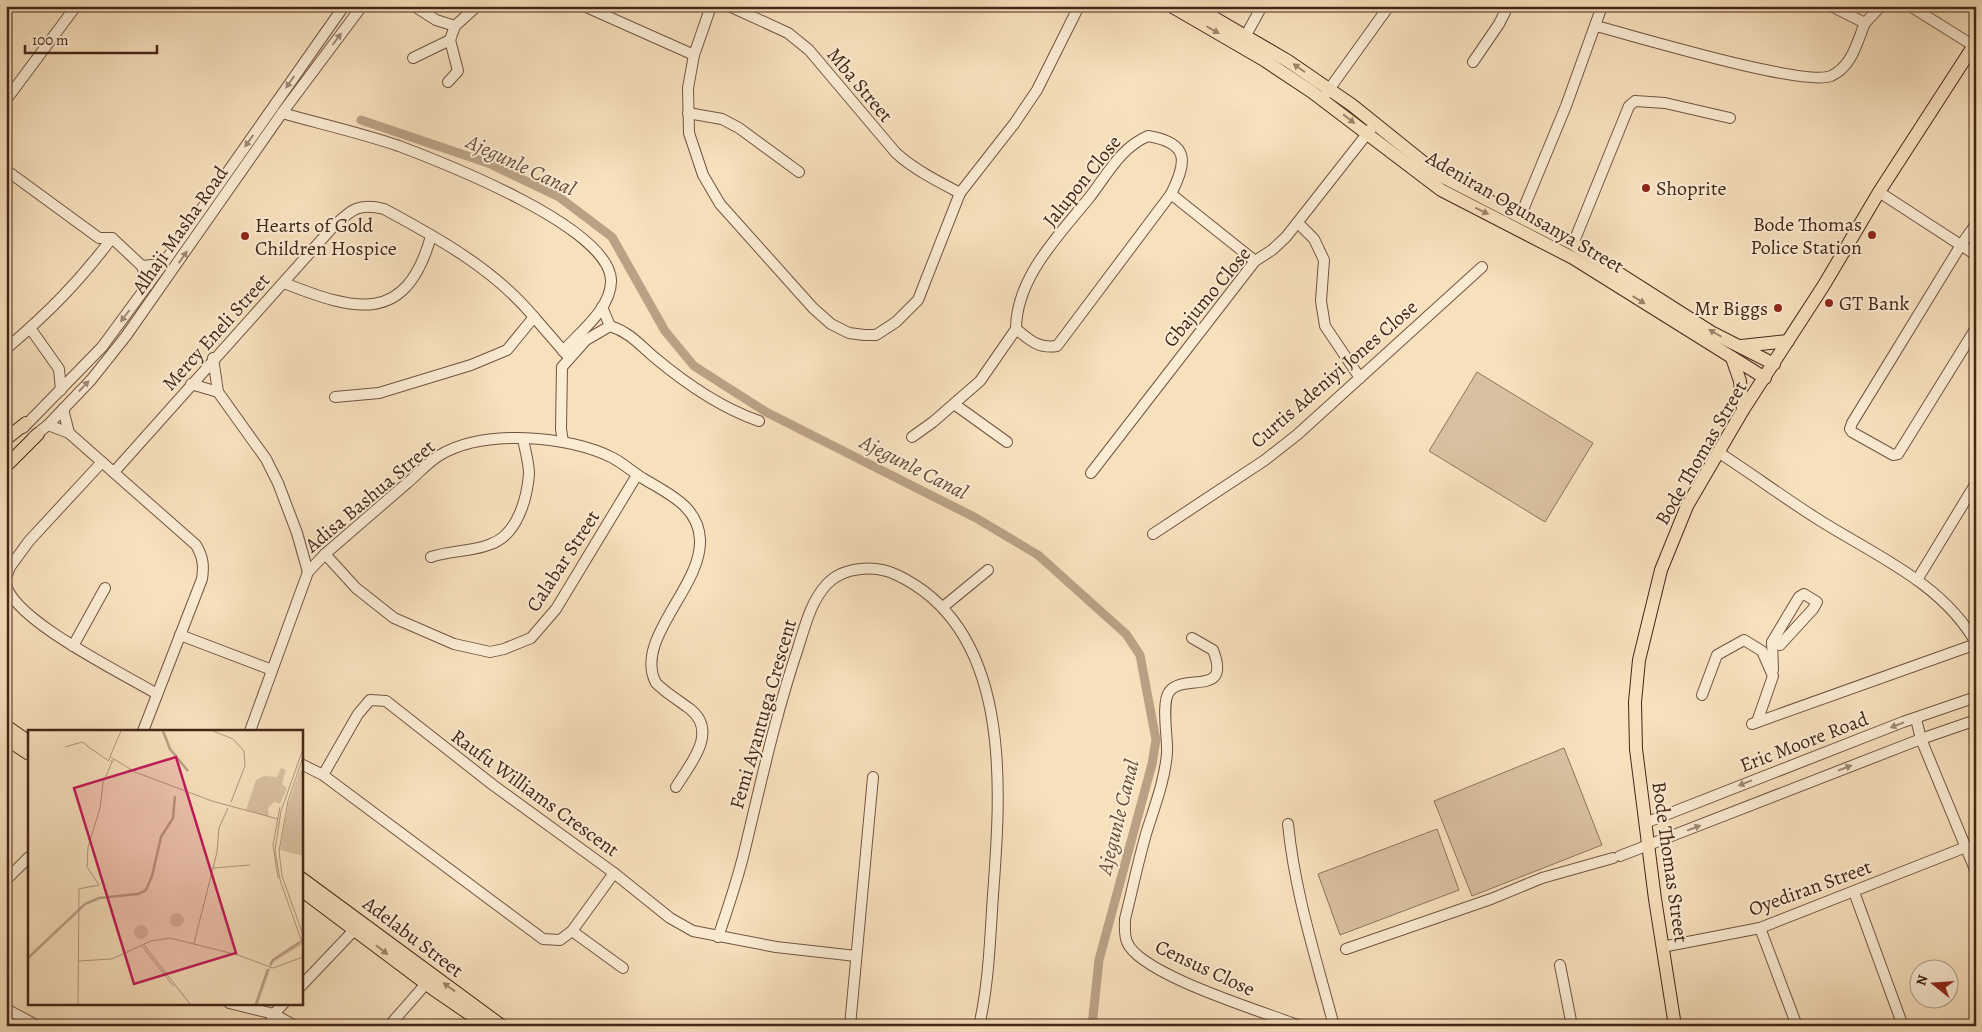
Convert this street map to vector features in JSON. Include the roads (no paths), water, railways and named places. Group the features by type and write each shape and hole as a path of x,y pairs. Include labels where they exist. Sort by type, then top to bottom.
{"main road":[{"name":"Adeniran Ogunsanya Street","path":"1171,6 1325,95"},
{"name":"Adeniran Ogunsanya Street","path":"1194,6 1288,61 1325,95 1439,175 1573,244 1609,274"},
{"name":"Bode Thomas Street","path":"1675,1026 1645,823 1636,748 1634,702 1641,652 1661,570 1687,506 1743,410 1774,364 1879,192 1975,44"},
{"name":"Adeniran Ogunsanya Street","path":"1371,129 1441,190 1567,255 1609,274 1735,352 1765,378"},
{"path":"1743,410 1735,352 1788,341"},
{"name":"Adeniran Ogunsanya Street","path":"1735,352 1774,364"},
{"path":"6,439 26,424"},
{"path":"6,466 43,429"},
{"path":"6,726 28,741"},
{"path":"6,739 28,753"},
{"name":"Adelabu Street","path":"302,879 487,1026"},
{"name":"Adelabu Street","path":"302,891 359,925"},
{"name":"Adelabu Street","path":"430,980 502,1026"}],"street":[{"path":"6,100 76,6"},
{"name":"Alhaji Masha Road","path":"6,444 102,347 163,264 344,6"},
{"name":"Alhaji Masha Road","path":"6,456 43,429 108,361 285,110 362,6"},
{"path":"414,6 436,20 455,26"},
{"path":"448,82 458,71 450,40 455,26 477,6"},
{"path":"584,6 606,10 626,26 694,55"},
{"path":"711,6 694,55 688,88 688,113 692,148 703,175 720,204 813,308 831,324 849,333 876,335 910,311 918,300 960,193 1014,124 1037,90 1079,6"},
{"name":"Mba Street","path":"730,6 788,33 809,50 896,153 922,173 960,193"},
{"path":"1246,36 1262,6"},
{"path":"1325,95 1389,6"},
{"path":"1473,62 1500,24 1508,6"},
{"path":"1520,217 1596,26 1602,6"},
{"path":"1831,6 1865,23"},
{"path":"1596,26 1744,65 1815,78 1831,76 1846,65 1865,23 1880,6"},
{"path":"1910,6 1975,44"},
{"path":"413,58 450,40"},
{"path":"1573,244 1629,106 1635,101 1664,103 1730,118"},
{"path":"285,110 398,146 466,174 522,200 571,228 598,253 608,269 611,281 602,308 566,354 562,367 561,429 563,442"},
{"path":"688,113 722,119 739,128 799,172"},
{"name":"Gbajumo Close","path":"1090,474 1255,261 1272,250 1298,223 1371,129"},
{"name":"Jalupon Close","path":"912,437 980,381 1016,328 1016,313 1038,264 1121,154 1137,141 1148,136 1159,138 1178,148 1184,164 1171,194 1056,346 1046,348 1037,345 1016,328"},
{"path":"6,170 99,238 112,238 142,266 148,285"},
{"path":"1879,192 1976,255"},
{"path":"1171,194 1255,261"},
{"name":"Mercy Eneli Street","path":"114,472 332,228 358,207 370,206 384,209 469,258 507,288 566,354"},
{"path":"1298,223 1314,239 1324,260 1321,300 1324,326 1360,378"},
{"path":"1976,224 1961,245 1852,422 1850,429 1852,432 1893,455 1898,454 1976,328"},
{"path":"284,283 340,303 365,305 382,302 398,295 412,282 421,266 431,236"},
{"path":"8,345 30,328 83,276 112,238"},
{"path":"142,266 163,264"},
{"name":"Curtis Adeniyi Jones Close","path":"1154,534 1264,460 1298,434 1482,267"},
{"path":"602,308 610,326"},
{"path":"335,397 379,393 471,365 507,350 534,317"},
{"path":"566,354 610,326 624,330 653,356 724,407 759,422"},
{"path":"30,328 59,370 61,390"},
{"path":"214,358 218,392 266,459 285,499 308,572"},
{"path":"59,370 81,369"},
{"path":"191,384 218,392"},
{"path":"954,404 1007,442"},
{"path":"63,409 69,433"},
{"path":"43,429 69,433 196,545 202,557 204,567 202,579 143,730"},
{"name":"Adisa Bashua Street","path":"250,730 308,572 325,554 439,456 462,444 493,439 563,442 586,447 613,458 683,503 695,520 700,538 700,554 694,573 651,650 653,677 656,683 698,717 704,738 676,787"},
{"path":"431,557 446,552 483,547 509,534 516,524 529,473 523,439"},
{"path":"1718,452 1816,517 1917,580 1953,610 1965,623 1976,643 1754,723 1773,676 1772,642 1799,597 1804,594 1817,602 1780,645 1772,642"},
{"path":"6,578 10,567 24,546 102,462"},
{"name":"Calabar Street","path":"325,554 356,588 394,618 454,644 490,652 504,649 531,638 556,609 638,475"},
{"path":"1917,580 1976,483"},
{"name":"Femi Ayantuga Crescent","path":"718,938 742,859 772,733 788,676 810,610 828,583 845,573 868,568 890,572 915,584 943,606 959,625 971,647 988,695 999,778 990,945 979,1026"},
{"path":"943,606 988,570"},
{"path":"6,583 7,590 15,604 72,646 157,694"},
{"path":"72,646 105,588"},
{"path":"180,635 272,670"},
{"name":"Census Close","path":"1192,638 1213,650 1218,666 1215,675 1210,680 1177,686 1169,692 1167,702 1167,753 1125,919 1127,942 1142,959 1199,989 1300,1026"},
{"path":"1702,694 1717,655 1744,640 1762,652 1773,676"},
{"name":"Eric Moore Road","path":"1645,823 1976,697"},
{"name":"Raufu Williams Crescent","path":"323,775 358,714 370,700 386,701 486,780 614,873 572,931"},
{"path":"1916,719 1921,738 1976,872"},
{"name":"Eric Moore Road","path":"1346,949 1491,899 1542,878 1616,857 1921,738 1976,720"},
{"path":"302,764 323,775 543,939 560,940 572,931 623,968"},
{"path":"850,1026 873,777"},
{"path":"1288,824 1296,886 1334,1026"},
{"name":"Oyediran Street","path":"1662,947 1760,928 1966,847"},
{"path":"6,880 28,858"},
{"path":"614,873 670,918 693,931 718,938 776,948 856,956"},
{"path":"1854,892 1903,1026"},
{"path":"302,985 359,925"},
{"path":"1760,928 1796,1026"},
{"path":"1560,965 1572,1026"},
{"path":"389,1026 430,980"},
{"path":"233,1004 274,1014 295,1026"},
{"path":"269,1026 274,1014 283,1004"},
{"path":"6,1009 38,1026"}],"waterway":[{"name":"Ajegunle Canal","path":"361,120 488,163 559,197 612,237 665,331 694,366 766,412 976,518 1038,555 1126,634 1140,655 1156,740 1152,764 1099,960 1092,1026"}],"place":[{"name":"Shoprite","path":"1646,188"},
{"name":"Bode Thomas Police Station","path":"1872,235"},
{"name":"Hearts of Gold Children Hospice","path":"245,236"},
{"name":"GT Bank","path":"1829,303"},
{"name":"Mr Biggs","path":"1778,308"}]}
